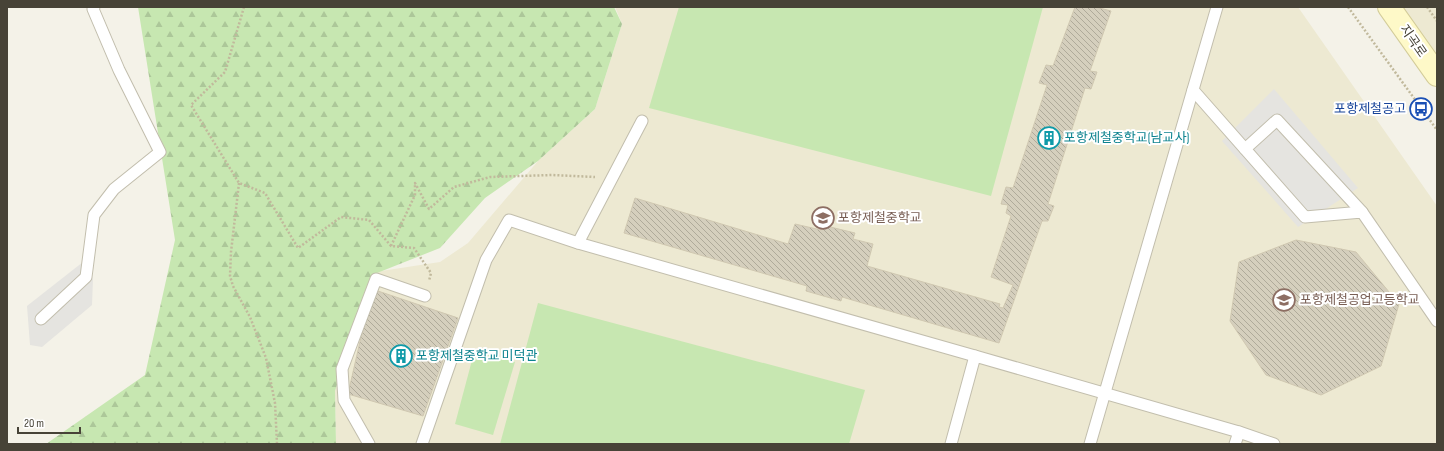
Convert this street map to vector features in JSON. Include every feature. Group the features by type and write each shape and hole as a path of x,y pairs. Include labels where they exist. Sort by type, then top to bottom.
{"main road":[{"name":"지곡로","path":"1388,7 1437,75"}],"lane":[{"path":"41,320 86,277 94,215 114,189 160,152 119,70 93,9 94,7"},
{"path":"1090,444 1217,7"},
{"path":"1193,90 1305,217 1362,212"},
{"path":"1245,149 1277,120 1362,212 1437,321"},
{"path":"578,243 642,121"},
{"path":"422,444 486,260 509,220 578,243 975,356 1238,432 1274,444"},
{"path":"369,444 344,400 342,369 376,279 425,296"},
{"path":"951,444 975,356"},
{"path":"1236,444 1238,432"}],"path":[{"path":"244,7 225,72 191,104 239,183 265,194 298,248 341,217 369,220 391,246 414,248 431,273 425,296"},
{"path":"1348,7 1437,130"},
{"path":"1427,7 1437,21"},
{"path":"391,246 415,195 415,183 429,209 454,187 490,177 552,175 612,178"},
{"path":"239,183 231,252 230,276 233,286 250,317 266,358 275,403 277,444"}],"shaded area":[{"name":"포항제철중학교","path":"615,7 1298,7 1437,206 1437,444 336,444 335,391 372,275 381,271 440,262 468,243 538,161 595,109 622,24"},
{"path":"1397,7 1437,7 1437,57"},
{"path":"1274,89 1358,188 1298,227 1222,141"},
{"path":"83,262 93,279 92,305 42,347 30,345 27,306"}],"green space":[{"path":"138,7 614,7 622,24 595,109 538,161 485,198 440,248 372,275 335,391 336,444 46,444 145,375 175,240"},
{"path":"679,7 1043,7 991,196 649,108"},
{"path":"538,303 865,390 849,444 500,444"},
{"path":"475,349 515,362 493,435 455,424"}],"building":[{"name":"포항제철중학교(남교사)","path":"1075,7 1096,7 1111,11 1090,71 1097,72 1091,89 1085,88 1048,204 1054,206 1048,221 1042,221 999,343 842,297 841,301 806,291 807,286 624,233 635,198 788,244 795,224 821,230 822,225 855,233 853,239 873,244 867,266 1000,304 999,307 1003,308 1013,285 991,277 1011,216 1006,213 1008,205 1001,204 1006,187 1013,188 1047,85 1039,83 1046,65 1053,66"},
{"path":"1296,240 1356,252 1399,304 1381,366 1321,395 1266,375 1230,321 1239,262"},
{"name":"포항제철중학교 미덕관","path":"372,289 458,318 423,416 348,394"}],"place":[{"name":"포항제철공고","path":"1421,109"},
{"name":"포항제철중학교(남교사)","path":"1049,138"},
{"name":"포항제철중학교","path":"823,218"},
{"name":"포항제철공업고등학교","path":"1284,300"},
{"name":"포항제철중학교 미덕관","path":"401,356"}]}
